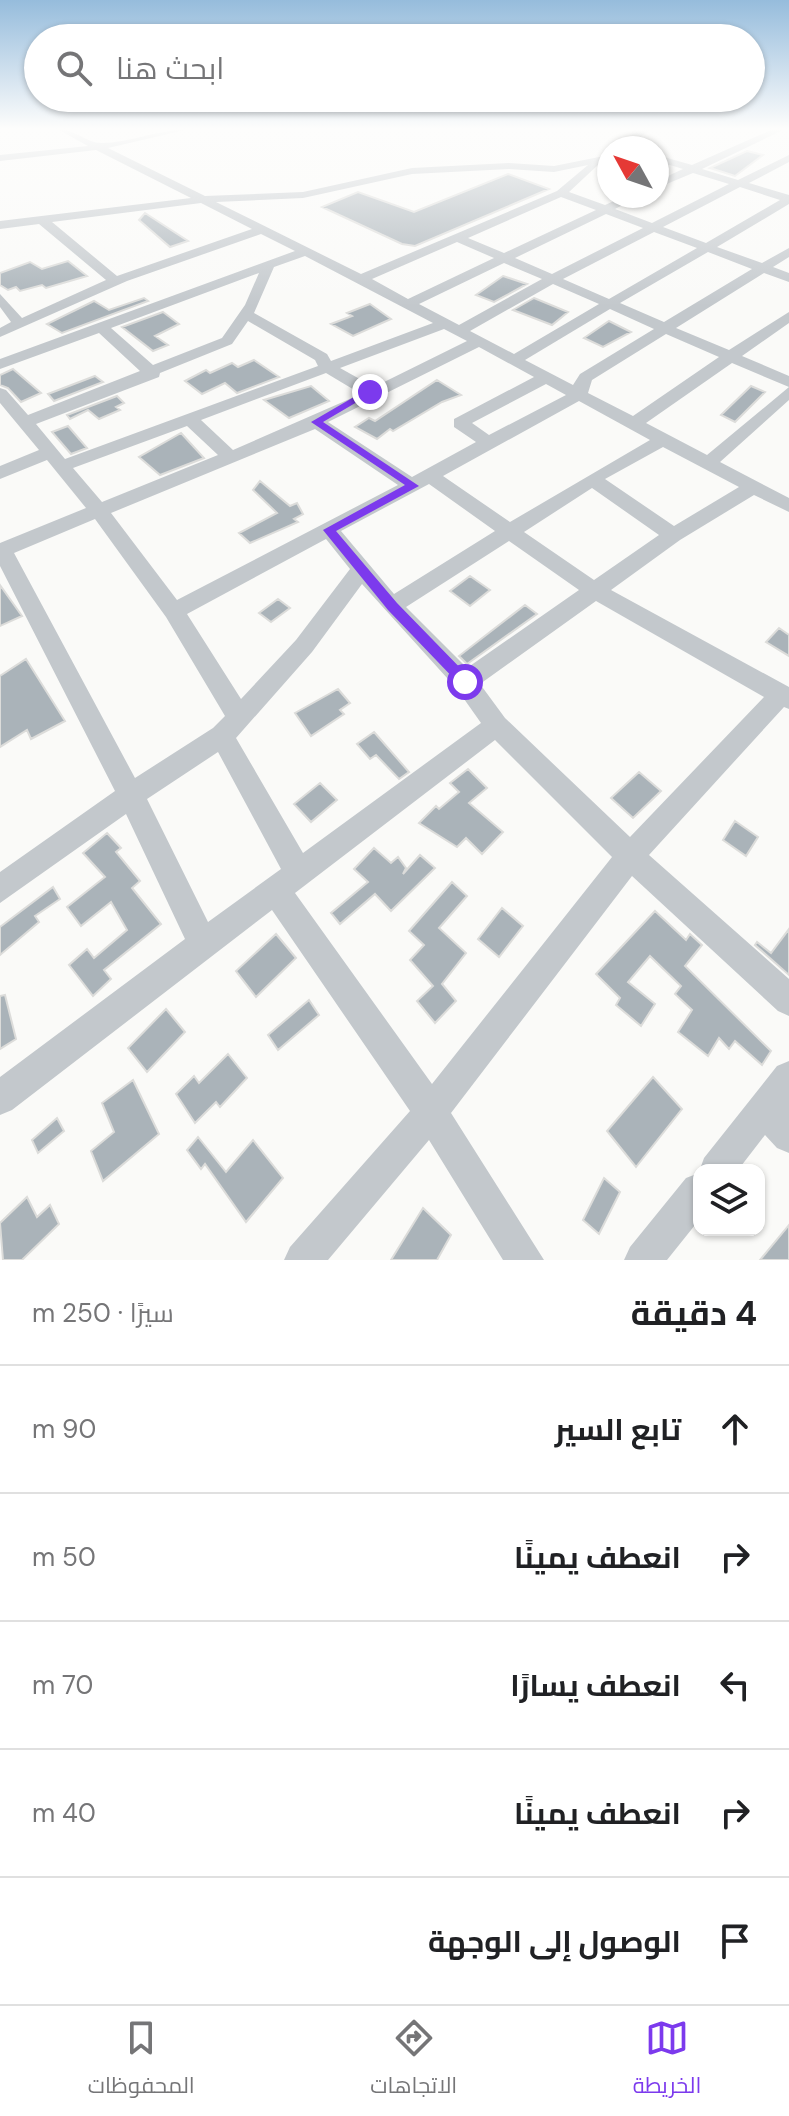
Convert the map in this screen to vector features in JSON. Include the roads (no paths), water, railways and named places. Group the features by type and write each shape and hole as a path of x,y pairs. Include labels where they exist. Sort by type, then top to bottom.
{"street":[{"path":"178,189 361,279 789,506"},
{"path":"0,225 225,197 303,195 331,189"},
{"path":"361,279 566,189"},
{"path":"460,331 550,280 728,189"},
{"path":"758,189 789,199"},
{"path":"561,193 789,278"},
{"path":"514,360 789,199"},
{"path":"408,304 604,209"},
{"path":"42,220 115,281"},
{"path":"0,333 115,281 260,230"},
{"path":"456,237 789,382"},
{"path":"0,364 304,252"},
{"path":"580,394 581,381 789,252"},
{"path":"24,423 153,374 227,341 246,314 268,267"},
{"path":"0,298 20,324"},
{"path":"246,314 322,357 326,367 370,392"},
{"path":"635,423 789,316"},
{"path":"0,473 190,419 444,324"},
{"path":"102,328 153,374"},
{"path":"202,942 131,795 1,550 316,422 370,392 480,341"},
{"path":"488,442 460,423 546,377"},
{"path":"708,463 789,392"},
{"path":"0,393 100,512 174,611 231,728 288,884 525,1260"},
{"path":"174,611 580,394"},
{"path":"190,419 230,457"},
{"path":"303,1260 431,1112 630,856 786,697 594,590 508,532 316,422"},
{"path":"392,606 592,479 664,439"},
{"path":"592,479 673,535"},
{"path":"465,682 673,535 752,488"},
{"path":"329,530 392,606 465,682 496,725 630,856 789,1000"},
{"path":"0,889 231,728 304,646 361,570"},
{"path":"0,1098 202,942 288,884 496,725"},
{"path":"721,1164 789,1078"},
{"path":"765,1110 789,1136"},
{"path":"643,1260 693,1198"}]}
